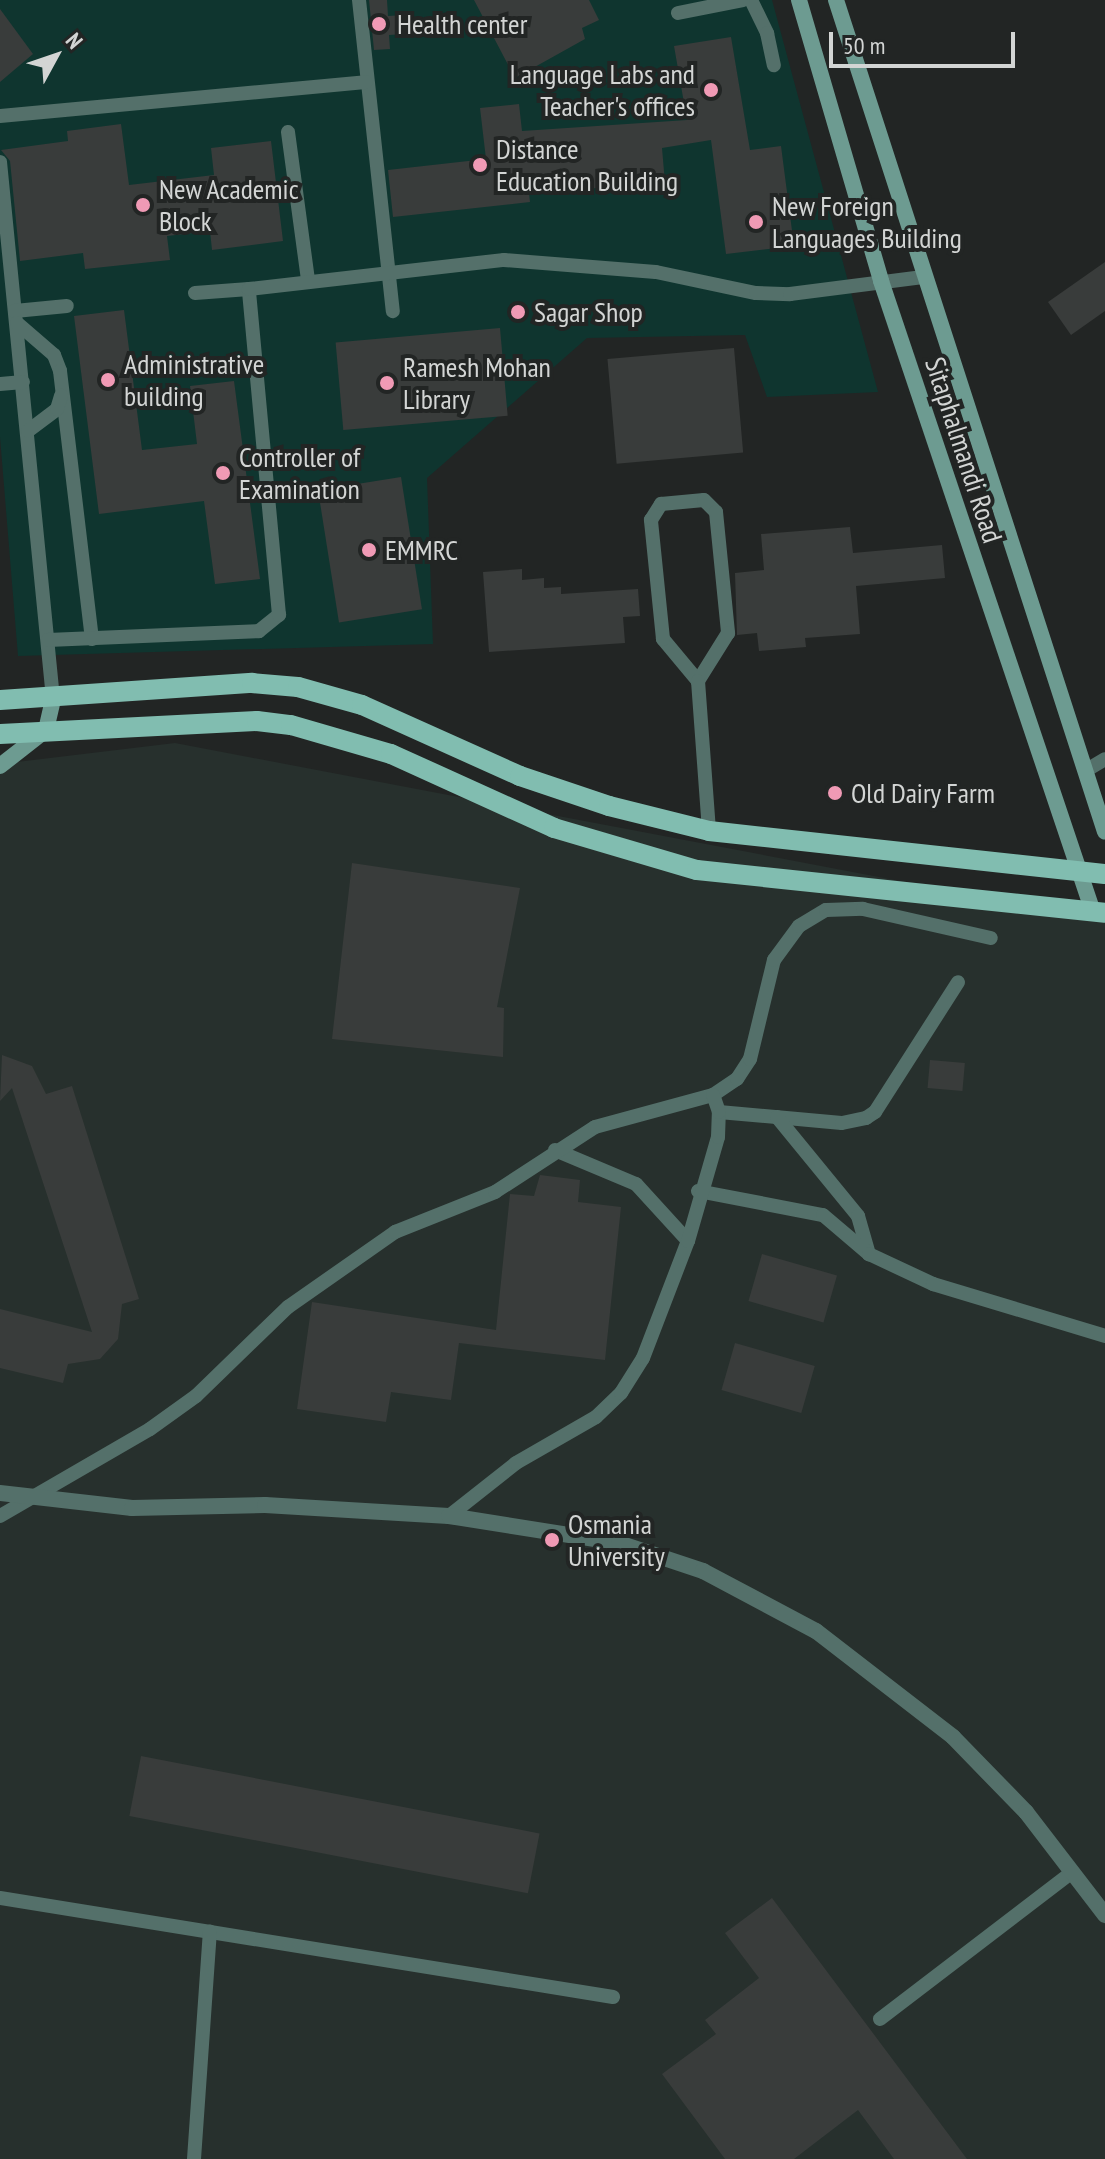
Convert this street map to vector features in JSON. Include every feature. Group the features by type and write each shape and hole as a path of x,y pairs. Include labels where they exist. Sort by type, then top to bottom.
{"main road":[{"name":"Sitaphalmandi Road","path":"799,0 881,281 1079,871 1099,913"},
{"name":"Sitaphalmandi Road","path":"836,0 923,277 1105,832"},
{"path":"0,700 53,699 237,684 298,687 362,705 520,776 609,806 709,831 1105,874"},
{"path":"0,766 46,730 53,699"},
{"path":"0,734 257,721 291,725 391,754 554,828 697,870 1099,913"},
{"path":"0,742 46,730"}],"street":[{"path":"0,1493 22,1500 132,1508 265,1505 449,1516 550,1528 626,1545 703,1571 816,1631 953,1737 1026,1812 1105,1915"}],"lane":[{"path":"359,0 365,82 393,311"},
{"path":"678,13 743,0"},
{"path":"751,0 767,33 774,65"},
{"path":"0,116 365,82"},
{"path":"288,132 308,280"},
{"path":"0,162 53,699"},
{"path":"195,293 249,289 387,270 504,260 587,264 779,293 923,277"},
{"path":"48,640 259,631 279,615 249,289"},
{"path":"16,317 67,306"},
{"path":"16,317 54,355 62,392 92,639"},
{"path":"0,384 23,382"},
{"path":"28,431 57,409 62,392"},
{"path":"698,681 728,633 716,512 704,500 661,504 651,520 663,639 698,681 709,831"},
{"path":"1085,771 1105,759"},
{"path":"0,1516 184,1405 237,1360 288,1307 395,1232 495,1192 555,1150 607,1122 713,1095 737,1079 750,1059 774,960 799,926 826,910 863,909 991,938"},
{"path":"719,1112 842,1123 875,1112 958,982"},
{"path":"449,1516 516,1463 596,1417 621,1393 659,1326 688,1241 698,1191 718,1137 719,1112 713,1095"},
{"path":"777,1117 858,1216 869,1254"},
{"path":"555,1150 636,1184 688,1241"},
{"path":"698,1191 823,1215 869,1254 933,1284 1105,1336"},
{"path":"880,2019 1072,1872"},
{"path":"0,1898 613,1997"},
{"path":"194,2159 210,1932"}],"shaded area":[{"name":"Osmania University","path":"175,743 1105,920 1105,2159 0,2159 0,764"}],"green space":[{"path":"0,0 772,0 878,392 767,397 745,335 587,338 427,478 433,644 18,656 0,437"}],"building":[{"name":"Health center","path":"369,0 387,0 388,16 404,15 404,34 389,35 390,49 374,50"},
{"path":"474,0 589,0 599,20 582,28 585,39 515,78"},
{"path":"0,9 33,54 0,82"},
{"path":"731,37 750,150 781,146 794,246 726,254 711,140 662,148 665,183 529,193 530,202 393,217 388,170 486,159 480,108 519,104 522,131 687,120 674,46"},
{"name":"New Academic Block","path":"121,124 129,185 214,175 211,148 271,141 283,241 212,250 210,231 167,236 170,260 85,269 83,253 20,261 10,161 1,150 68,141 67,131"},
{"path":"1105,262 1105,311 1071,335 1048,302"},
{"path":"124,310 142,450 197,444 190,386 234,381 260,579 215,584 204,501 99,514 74,316"},
{"path":"500,328 508,416 343,430 336,342"},
{"path":"734,348 743,453 617,464 607,359"},
{"name":"EMMRC","path":"401,477 422,609 339,622 318,490"},
{"path":"850,527 853,553 942,545 945,578 856,586 860,634 805,638 806,647 759,651 757,633 737,635 735,573 764,570 761,534"},
{"path":"522,569 522,580 544,578 544,588 561,587 561,594 638,589 640,616 623,617 625,643 489,652 483,572"},
{"path":"352,863 520,888 497,1007 504,1008 503,1057 332,1039"},
{"path":"2,1055 32,1066 46,1094 72,1086 139,1299 122,1304 118,1339 100,1359 68,1364 63,1383 0,1368 0,1309 92,1332 12,1088 0,1101"},
{"path":"930,1060 965,1063 962,1091 928,1088"},
{"path":"540,1175 580,1180 578,1202 621,1207 605,1360 459,1343 451,1400 391,1392 386,1422 297,1409 312,1302 496,1330 510,1194 534,1196"},
{"path":"762,1254 837,1275 823,1323 748,1301"},
{"path":"735,1343 815,1366 801,1413 721,1390"},
{"path":"141,1756 540,1833 528,1893 129,1816"},
{"path":"772,1898 967,2159 894,2159 858,2110 794,2159 725,2159 662,2074 716,2034 705,2020 759,1978 725,1933"}],"place":[{"name":"Health center","path":"379,24"},
{"name":"Language Labs and Teacher's offices","path":"711,90"},
{"name":"Distance Education Building","path":"480,165"},
{"name":"New Academic Block","path":"143,205"},
{"name":"New Foreign Languages Building","path":"756,222"},
{"name":"Sagar Shop","path":"518,312"},
{"name":"Administrative building","path":"108,380"},
{"name":"Ramesh Mohan Library","path":"387,383"},
{"name":"Controller of Examination","path":"223,473"},
{"name":"EMMRC","path":"369,550"},
{"name":"Old Dairy Farm","path":"835,793"},
{"name":"Osmania University","path":"552,1540"}]}
